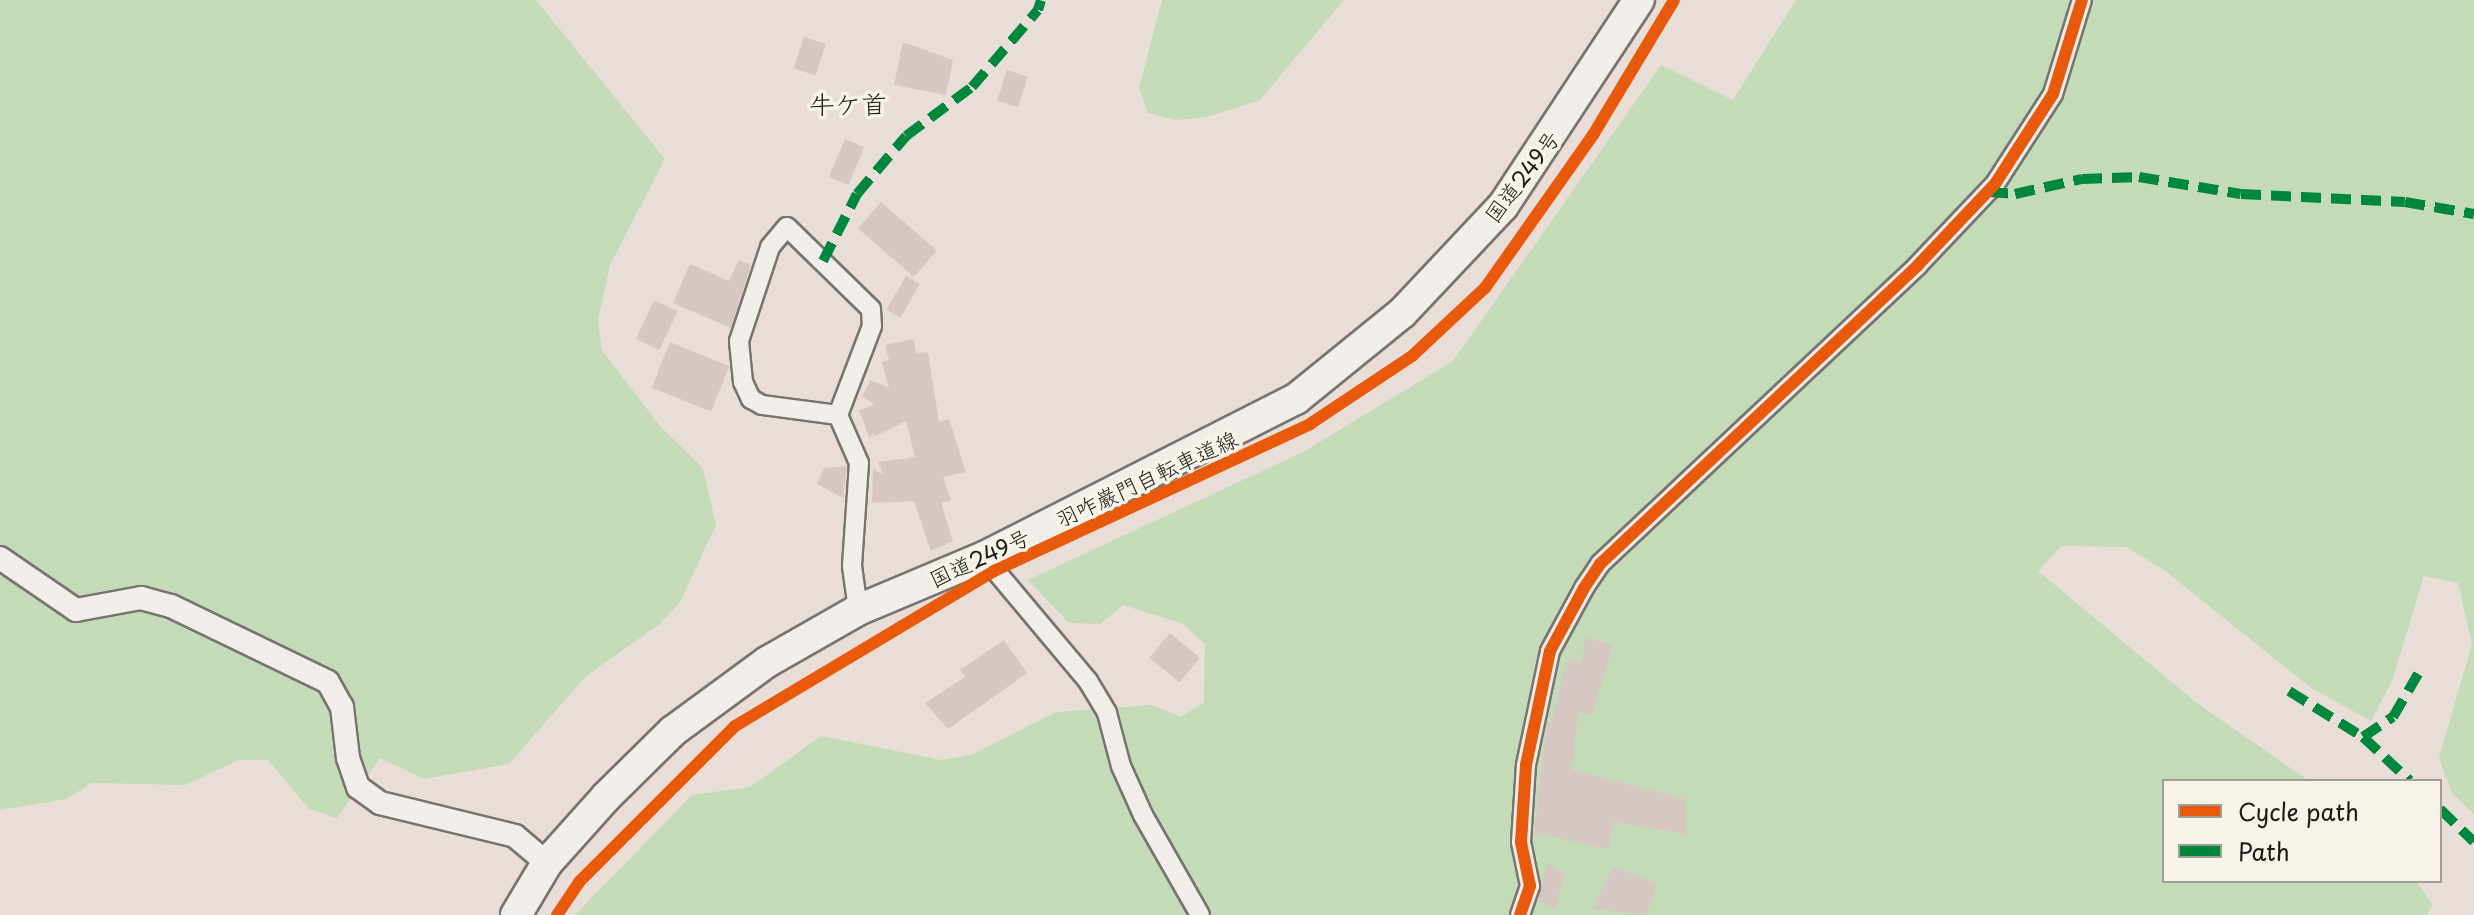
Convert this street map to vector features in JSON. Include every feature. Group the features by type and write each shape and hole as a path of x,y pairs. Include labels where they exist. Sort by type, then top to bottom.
{"highway":[{"name":"国道249号","path":"516,915 547,863 673,731 767,662 858,610 984,557 1296,399 1402,313 1503,206 1639,0"}],"street":[{"path":"1520,915 1530,886 1521,842 1526,765 1550,651 1584,588 1600,564 1918,265 1995,184 2053,94 2082,0"},
{"path":"838,415 762,405 751,399 743,382 739,341 770,247 787,227 871,309 872,326 838,415 859,463 852,566 858,610"},
{"path":"984,557 1088,681 1107,713 1121,766 1143,815 1200,915"},
{"path":"0,558 76,610 141,598 171,606 328,682 342,707 348,758 358,787 380,803 515,836 547,863"}],"green space":[{"path":"0,0 536,0 665,159 610,265 598,321 602,350 660,426 703,468 716,525 680,602 660,624 586,676 509,764 424,779 380,758 337,818 309,809 268,760 239,760 185,785 91,783 67,799 0,810"},
{"path":"1162,0 1344,0 1260,100 1207,117 1176,120 1148,113 1139,88"},
{"path":"1796,0 2474,0 2474,814 2452,793 2439,758 2472,644 2458,583 2424,576 2392,681 2371,721 2311,688 2164,570 2126,547 2061,546 2038,571 2197,703 2306,779 2162,779 2162,883 2417,883 2433,905 2427,915 575,915 692,795 750,787 821,736 941,760 971,755 1056,712 1152,705 1181,717 1204,702 1205,644 1183,624 1123,605 1100,624 1069,623 1028,580 1303,452 1453,361 1661,65 1733,100"}],"building":[{"path":"804,37 826,44 816,75 794,68"},
{"path":"903,42 953,60 946,95 894,85"},
{"path":"1007,70 1028,77 1018,107 997,100"},
{"path":"845,139 864,147 848,185 829,177"},
{"path":"881,202 937,251 914,277 858,228"},
{"path":"739,260 751,265 731,328 673,303 690,264 729,281"},
{"path":"906,276 920,284 900,318 886,310"},
{"path":"654,300 678,311 659,350 636,339"},
{"path":"914,339 916,353 928,352 939,422 949,419 966,472 943,477 951,500 941,503 953,541 931,551 914,501 872,503 873,469 883,474 878,462 915,457 906,421 873,437 874,430 870,439 859,411 874,404 862,396 871,380 889,388 882,362 889,360 885,345"},
{"path":"670,342 729,366 711,411 652,387"},
{"path":"847,466 843,498 817,484 824,468"},
{"path":"1170,633 1200,658 1179,683 1149,658"},
{"path":"1585,638 1613,644 1592,715 1578,712 1572,770 1685,799 1686,834 1614,822 1608,849 1534,833 1547,723 1551,724 1567,659 1582,662"},
{"path":"1004,640 1027,673 948,729 925,703 965,677 960,670"},
{"path":"1547,863 1565,873 1555,909 1538,900"},
{"path":"1613,867 1657,883 1646,915 1592,909"}],"marked path":[{"path":"823,261 857,194 906,136 972,87 1038,10 1041,0"},
{"path":"1988,192 2015,194 2082,179 2139,177 2241,194 2405,202 2474,214"},
{"path":"2363,737 2393,717 2418,674"},
{"path":"2289,691 2363,737 2408,779"},
{"path":"2442,811 2474,842"}],"cycle path":[{"name":"羽咋巌門自転車道線","path":"557,915 579,882 735,726 994,571 1310,424 1412,356 1485,288 1593,135 1674,0"},
{"path":"1520,915 1530,886 1521,842 1526,765 1550,651 1584,588 1600,564 1918,265 1995,184 2053,94 2082,0"}],"district":[{"name":"牛ケ首","path":"848,104"}]}
